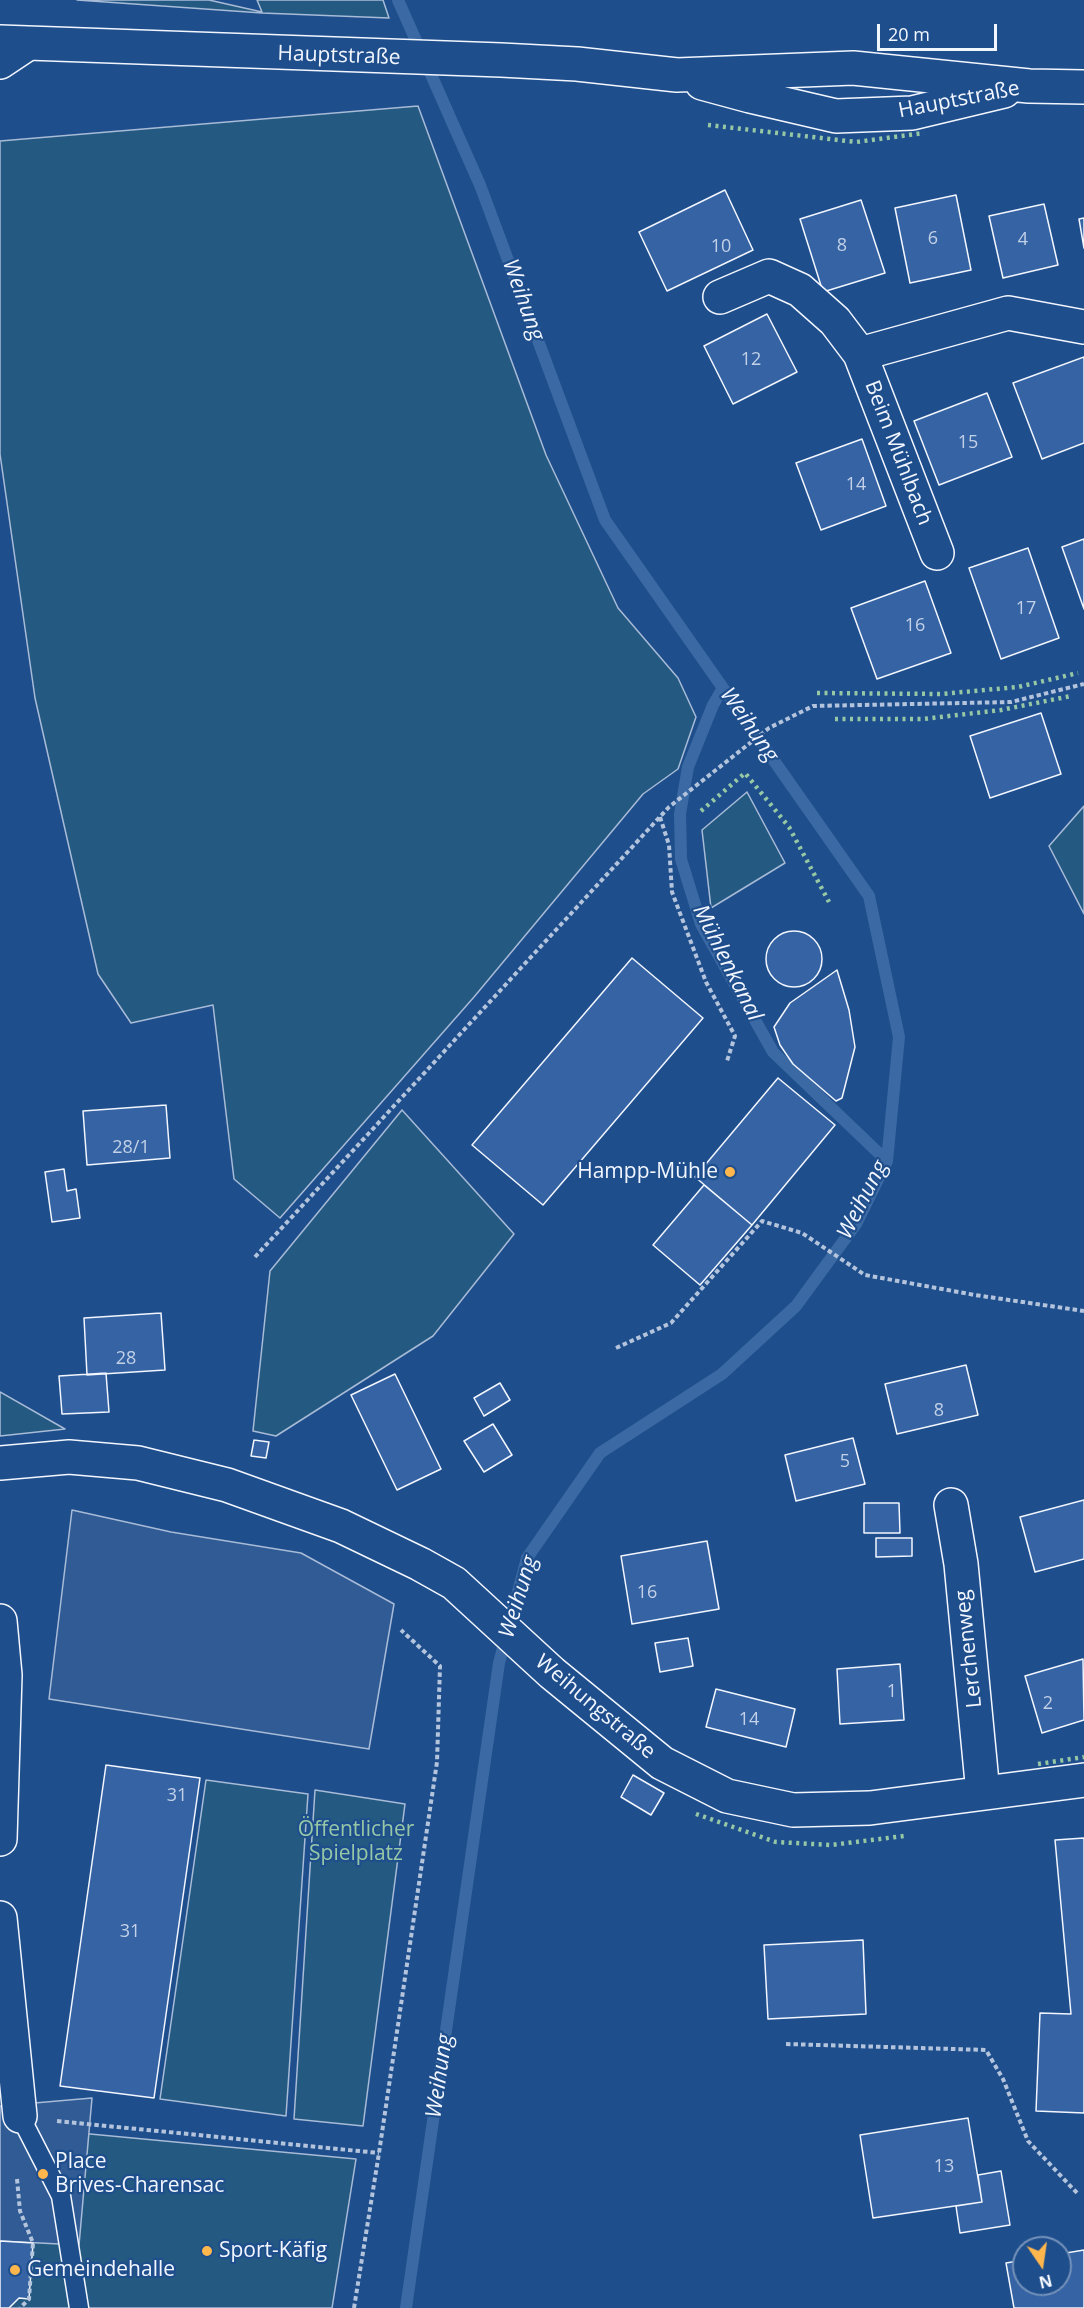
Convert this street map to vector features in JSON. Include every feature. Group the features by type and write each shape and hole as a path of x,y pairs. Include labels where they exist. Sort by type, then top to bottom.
{"street":[{"name":"Hauptstraße","path":"13,43 356,57 501,60 577,64 677,75 853,68 1029,86 1084,87"},
{"path":"0,62 13,43"},
{"name":"Hauptstraße","path":"677,75 750,96 836,116 912,113 1029,86"},
{"name":"Beim Mühlbach","path":"720,297 769,276 800,290 835,321 860,354 937,553"},
{"name":"Beim Mühlbach","path":"860,354 1008,313 1084,327"},
{"name":"Weihungstraße","path":"0,1463 69,1457 138,1463 227,1485 341,1526 454,1583 552,1673 662,1764 727,1796 793,1810 870,1808 1084,1780"},
{"name":"Lerchenweg","path":"951,1505 961,1564 983,1793"},
{"path":"0,1621 5,1675 0,1839"},
{"path":"0,1918 20,2116"}],"lane":[{"path":"20,2116 61,2196 79,2308"}],"path":[{"path":"255,1257 669,807 769,728 813,706 1011,702 1084,684"},
{"path":"660,817 669,845 672,892 706,982 735,1036 727,1061"},
{"path":"616,1348 671,1323 762,1221 802,1233 865,1275 975,1295 1084,1311"},
{"path":"354,2308 436,1762 440,1666 402,1630"},
{"path":"786,2044 986,2050 1003,2079 1028,2141 1077,2193"},
{"path":"20,2116 379,2153"},
{"path":"16,2171 20,2211 33,2243 29,2299 20,2308"}],"green space":[{"path":"77,0 209,0 262,12 257,0 383,0 389,18 262,13"},
{"path":"418,106 546,455 618,608 678,678 696,717 678,769 643,794 474,997 280,1218 234,1179 213,1005 131,1023 98,974 35,698 0,454 0,141"},
{"path":"747,792 785,863 711,908 702,830"},
{"path":"1084,806 1084,914 1049,846"},
{"path":"402,1110 514,1234 433,1336 276,1436 253,1431 270,1271"},
{"path":"0,1392 65,1429 0,1436"},
{"path":"206,1780 308,1794 286,2116 160,2099"},
{"name":"Öffentlicher Spielplatz","path":"315,1790 405,1804 363,2126 294,2119"},
{"path":"0,2127 356,2159 332,2308 0,2308"}],"shaded area":[{"path":"72,1510 171,1532 301,1553 394,1604 369,1749 49,1699"},
{"name":"Place Brives-Charensac","path":"92,2098 79,2245 0,2241 0,2106"}],"building":[{"path":"725,190 753,250 667,291 639,232"},
{"path":"956,195 971,270 910,283 895,208"},
{"path":"861,200 885,273 823,292 800,219"},
{"path":"1044,204 1058,265 1003,278 989,216"},
{"path":"1084,218 1084,248 1079,219"},
{"path":"767,314 797,372 733,404 704,346"},
{"path":"1084,357 1084,443 1042,459 1013,383"},
{"path":"987,393 1012,457 939,485 914,421"},
{"path":"862,439 886,506 821,530 796,463"},
{"path":"1084,539 1084,609 1062,547"},
{"path":"1028,548 1059,638 1001,659 969,568"},
{"path":"925,581 951,653 877,679 851,608"},
{"path":"1041,713 1061,774 990,798 970,736"},
{"path":"788,931 800,931 810,935 818,943 822,959 818,975 810,983 800,987 788,987 778,983 770,975 766,965 766,953 770,943 778,935"},
{"path":"632,958 703,1018 543,1205 472,1145"},
{"path":"837,970 849,1010 855,1047 842,1098 836,1101 793,1064 780,1045 774,1027 790,1003"},
{"path":"778,1078 835,1125 752,1225 695,1177"},
{"path":"166,1105 170,1158 87,1165 83,1111"},
{"path":"64,1169 67,1191 76,1189 80,1218 52,1222 45,1172"},
{"path":"704,1185 752,1225 700,1285 653,1245"},
{"path":"161,1313 165,1370 87,1375 84,1318"},
{"path":"966,1365 978,1415 897,1434 885,1384"},
{"path":"106,1373 109,1412 62,1414 59,1376"},
{"path":"395,1374 441,1469 397,1490 351,1395"},
{"path":"500,1383 510,1400 484,1416 474,1398"},
{"path":"493,1424 512,1455 484,1472 464,1441"},
{"path":"853,1438 865,1484 796,1501 785,1455"},
{"path":"254,1440 269,1442 266,1458 251,1456"},
{"path":"1084,1500 1084,1559 1035,1572 1020,1517"},
{"path":"864,1503 899,1503 900,1533 864,1533"},
{"path":"876,1538 912,1538 912,1556 876,1557"},
{"path":"707,1541 719,1609 632,1624 621,1556"},
{"path":"688,1638 693,1666 660,1672 655,1643"},
{"path":"1083,1659 1084,1720 1042,1733 1025,1676"},
{"path":"900,1664 904,1720 840,1724 837,1669"},
{"path":"716,1689 795,1709 786,1747 706,1727"},
{"path":"106,1765 200,1778 154,2098 60,2086"},
{"path":"633,1775 664,1793 651,1815 621,1797"},
{"path":"1084,1838 1084,2113 1036,2111 1040,2013 1071,2014 1055,1840"},
{"path":"863,1940 866,2014 768,2019 764,1945"},
{"path":"968,2118 982,2202 873,2218 860,2135"},
{"path":"1001,2171 1010,2225 960,2233 956,2206 982,2202 978,2175"},
{"name":"Gemeindehalle","path":"0,2241 33,2243 29,2299 19,2298 9,2308 0,2308"},
{"path":"1084,2250 1084,2308 1014,2308 1006,2263 1012,2262 1012,2296 1072,2296 1072,2252"}],"waterway":[{"name":"Weihung","path":"398,0 480,185 605,520 869,896 899,1037 887,1161 856,1224 796,1306 722,1374 600,1453 527,1558 499,1663 406,2308"},
{"name":"Mühlenkanal","path":"723,688 713,705 688,767 680,814 681,859 701,924 773,1052 887,1161"}],"hedge":[{"path":"708,125 856,142 924,133"},
{"path":"817,693 941,694 1018,687 1078,673"},
{"path":"835,719 923,719 1001,710 1071,696"},
{"path":"701,811 745,773 789,827 829,902"},
{"path":"1038,1764 1084,1757"},
{"path":"696,1814 776,1842 831,1845 904,1836"}],"place":[{"name":"Hampp-Mühle","path":"730,1172"},
{"name":"Place Brives-Charensac","path":"43,2174"},
{"name":"Sport-Käfig","path":"207,2251"},
{"name":"Gemeindehalle","path":"15,2270"}]}
